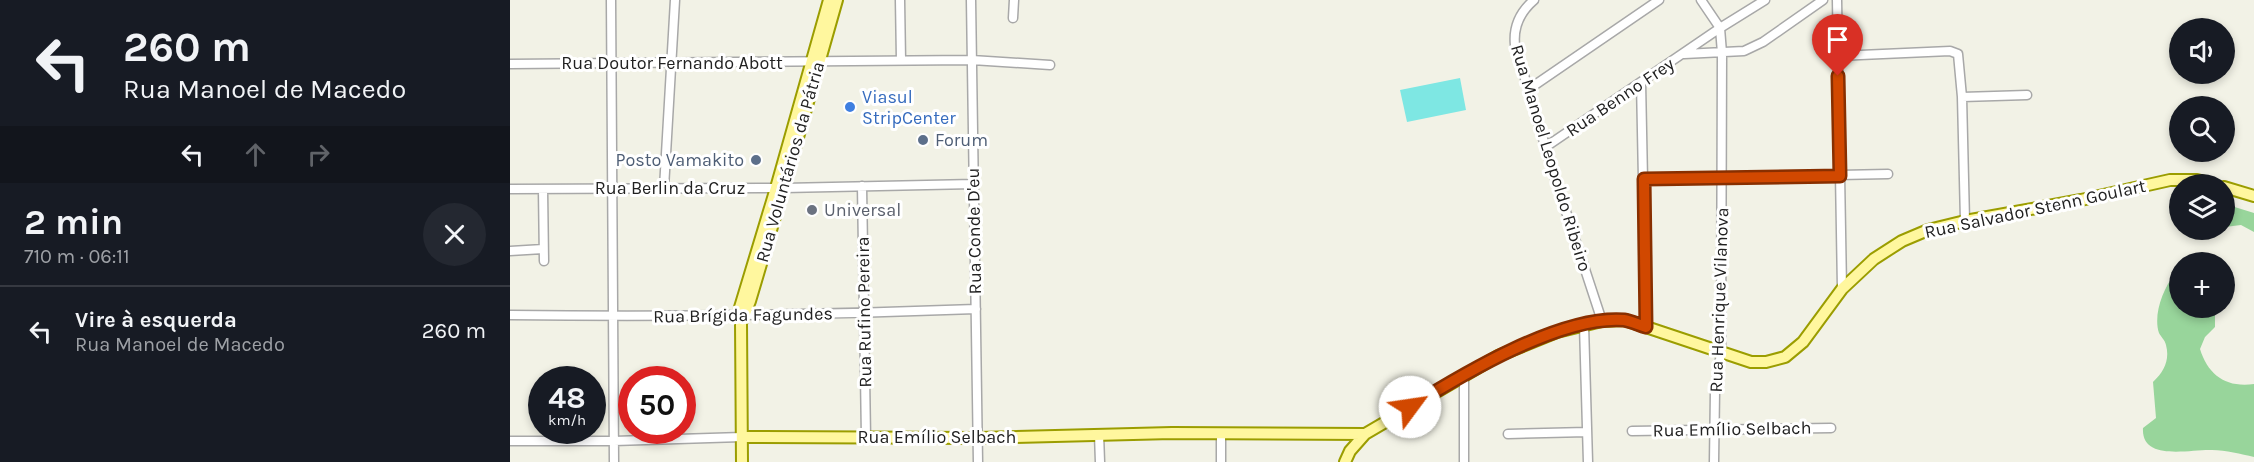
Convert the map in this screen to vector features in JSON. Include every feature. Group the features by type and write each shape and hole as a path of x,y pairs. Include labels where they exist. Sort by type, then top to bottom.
{"main road":[{"name":"Rua Voluntários da Pátria","path":"742,462 741,317 833,0"},
{"name":"Rua Salvador Stenn Goulart","path":"1365,434 1498,356 1557,332 1602,321 1625,320 1751,363 1785,357 1803,342 1842,289 1874,259 1902,241 1928,230 1965,221 2169,180"},
{"path":"2235,190 2254,196"},
{"name":"Rua Emílio Selbach","path":"742,437 978,438 1099,434 1365,434"},
{"path":"1343,434 1345,462"},
{"path":"1345,462 1350,451 1365,434"}],"street":[{"path":"611,0 615,316 614,462"},
{"path":"664,189 675,0"},
{"path":"900,0 901,60"},
{"name":"Rua Conde D'eu","path":"971,0 978,462"},
{"path":"1013,18 1014,0"},
{"name":"Rua Manoel Leopoldo Ribeiro","path":"1534,0 1517,21 1514,33 1515,45 1547,146 1552,170 1602,321"},
{"path":"1529,89 1659,0"},
{"name":"Rua Henrique Vilanova","path":"1701,0 1720,28 1722,53 1723,178 1720,352 1715,391 1714,462"},
{"path":"1683,54 1765,0"},
{"name":"Rua Benno Frey","path":"1547,146 1683,54 1744,51 1763,42 1823,0"},
{"path":"1838,0 1842,289"},
{"path":"1838,56 1950,51 1958,54 1962,96 1965,221"},
{"name":"Rua Doutor Fernando Abott","path":"510,64 972,60 1050,65"},
{"path":"1641,82 1646,327"},
{"path":"1962,96 2026,95"},
{"path":"1644,179 1888,174"},
{"name":"Rua Berlin da Cruz","path":"510,189 780,188 974,184"},
{"name":"Rua Rufino Pereira","path":"862,186 866,437"},
{"path":"543,189 544,261"},
{"path":"510,251 543,249"},
{"name":"Rua Brígida Fagundes","path":"510,315 741,317 976,309"},
{"path":"1584,325 1588,462"},
{"path":"1464,374 1464,462"},
{"name":"Rua Emílio Selbach","path":"1632,431 1832,428"},
{"path":"1508,434 1587,432"},
{"path":"1221,433 1221,462"},
{"path":"1099,434 1100,462"},
{"name":"Rua Emílio Selbach","path":"510,441 742,437"}],"green space":[{"path":"2235,207 2254,213 2254,232 2241,225 2235,226"},
{"path":"2169,282 2169,318 2215,318 2215,327 2205,337 2200,349 2213,373 2227,382 2254,384 2254,457 2217,450 2180,452 2158,450 2144,439 2143,428 2156,418 2153,382 2167,361 2165,343 2157,326 2158,310"}],"shaded area":[{"path":"1460,78 1466,110 1407,122 1400,90"}],"place":[{"name":"Viasul StripCenter","path":"850,107"},
{"name":"Forum","path":"923,140"},
{"name":"Posto Vamakito","path":"756,160"},
{"name":"Universal","path":"812,210"}],"route":[{"path":"1410,407 1498,356 1557,332 1602,321 1625,320 1646,327 1644,179 1840,176 1838,76"}]}
